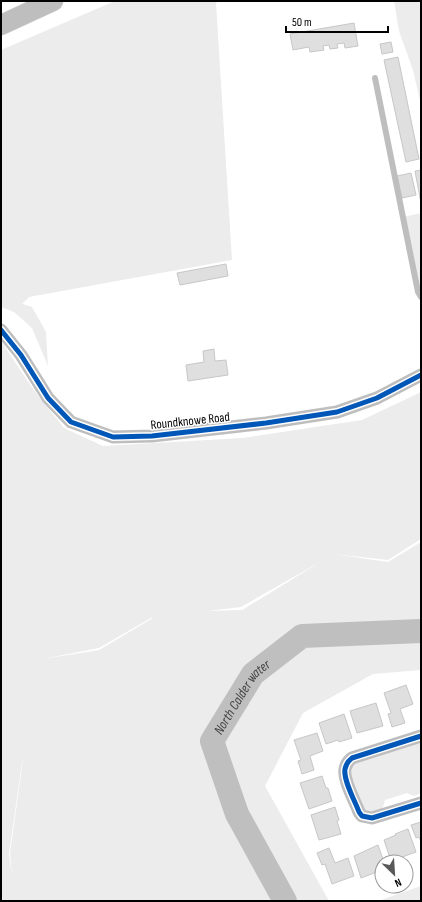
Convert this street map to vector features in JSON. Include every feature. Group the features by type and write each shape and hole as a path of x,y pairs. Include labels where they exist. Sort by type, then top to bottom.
{"main road":[{"path":"1,25 53,1"}],"street":[{"name":"Roundknowe Road","path":"1,330 21,355 48,398 71,422 113,437 152,436 266,423 337,412 377,398 421,375"},
{"path":"421,736 352,758 347,763 345,777 362,816 372,818 421,803"}],"lane":[{"path":"375,78 418,292 421,297"}],"shaded area":[{"path":"115,1 220,1 216,3 232,260 29,297 22,304 32,307 46,332 48,366 32,328 14,312 1,307 1,50"},
{"path":"394,1 421,1 421,105 413,70 399,31"},
{"path":"421,213 421,289 418,289 403,217"},
{"path":"1,341 33,389 64,428 103,446 242,438 362,420 421,392 421,539 388,560 334,554 388,562 421,542 421,670 373,674 303,713 265,786 329,901 1,901","holes":["322,561 242,610 208,611 241,607","151,618 153,618 99,650 43,659 99,648","23,756 10,853 12,877 9,854"]},
{"path":"421,742 421,793 414,796 407,793 385,800 382,810 372,813 364,810 351,775 351,771 355,764"},
{"path":"421,886 421,901 378,901 398,894 414,894 414,888"}],"building":[{"path":"354,23 358,46 345,48 344,43 337,44 338,48 330,49 329,45 323,46 324,50 310,52 309,47 293,50 290,34"},
{"path":"391,42 393,52 382,54 380,44"},
{"path":"398,57 419,159 406,162 384,60"},
{"path":"421,170 421,203 415,171"},
{"path":"411,173 416,195 402,198 397,176"},
{"path":"226,264 228,276 180,285 177,273"},
{"path":"214,349 215,361 226,360 228,375 188,381 186,365 204,362 203,351"},
{"path":"406,685 413,704 400,709 405,723 392,727 388,714 391,713 384,693"},
{"path":"376,703 383,726 357,733 350,711"},
{"path":"344,714 352,738 326,744 319,723"},
{"path":"317,733 323,751 310,756 314,770 302,774 298,761 301,760 294,740"},
{"path":"322,776 332,801 309,809 300,783"},
{"path":"335,807 341,834 319,840 311,815"},
{"path":"421,822 421,842 419,837 416,838 411,825"},
{"path":"408,829 416,852 410,854 389,854 384,840 396,835 395,834"},
{"path":"378,845 381,854 374,854 374,873 361,878 354,856"},
{"path":"329,848 335,863 348,858 354,876 332,884 325,864 322,865 317,853"}],"waterway":[{"name":"North Calder water","path":"285,901 237,814 212,741 253,674 302,636 421,631"}],"cycle path":[{"path":"1,330 21,355 48,398 71,422 113,437 152,436 266,423 337,412 377,398 421,375"},
{"path":"421,736 352,758 348,761 345,769 346,779 362,816 372,818 421,803"}]}
